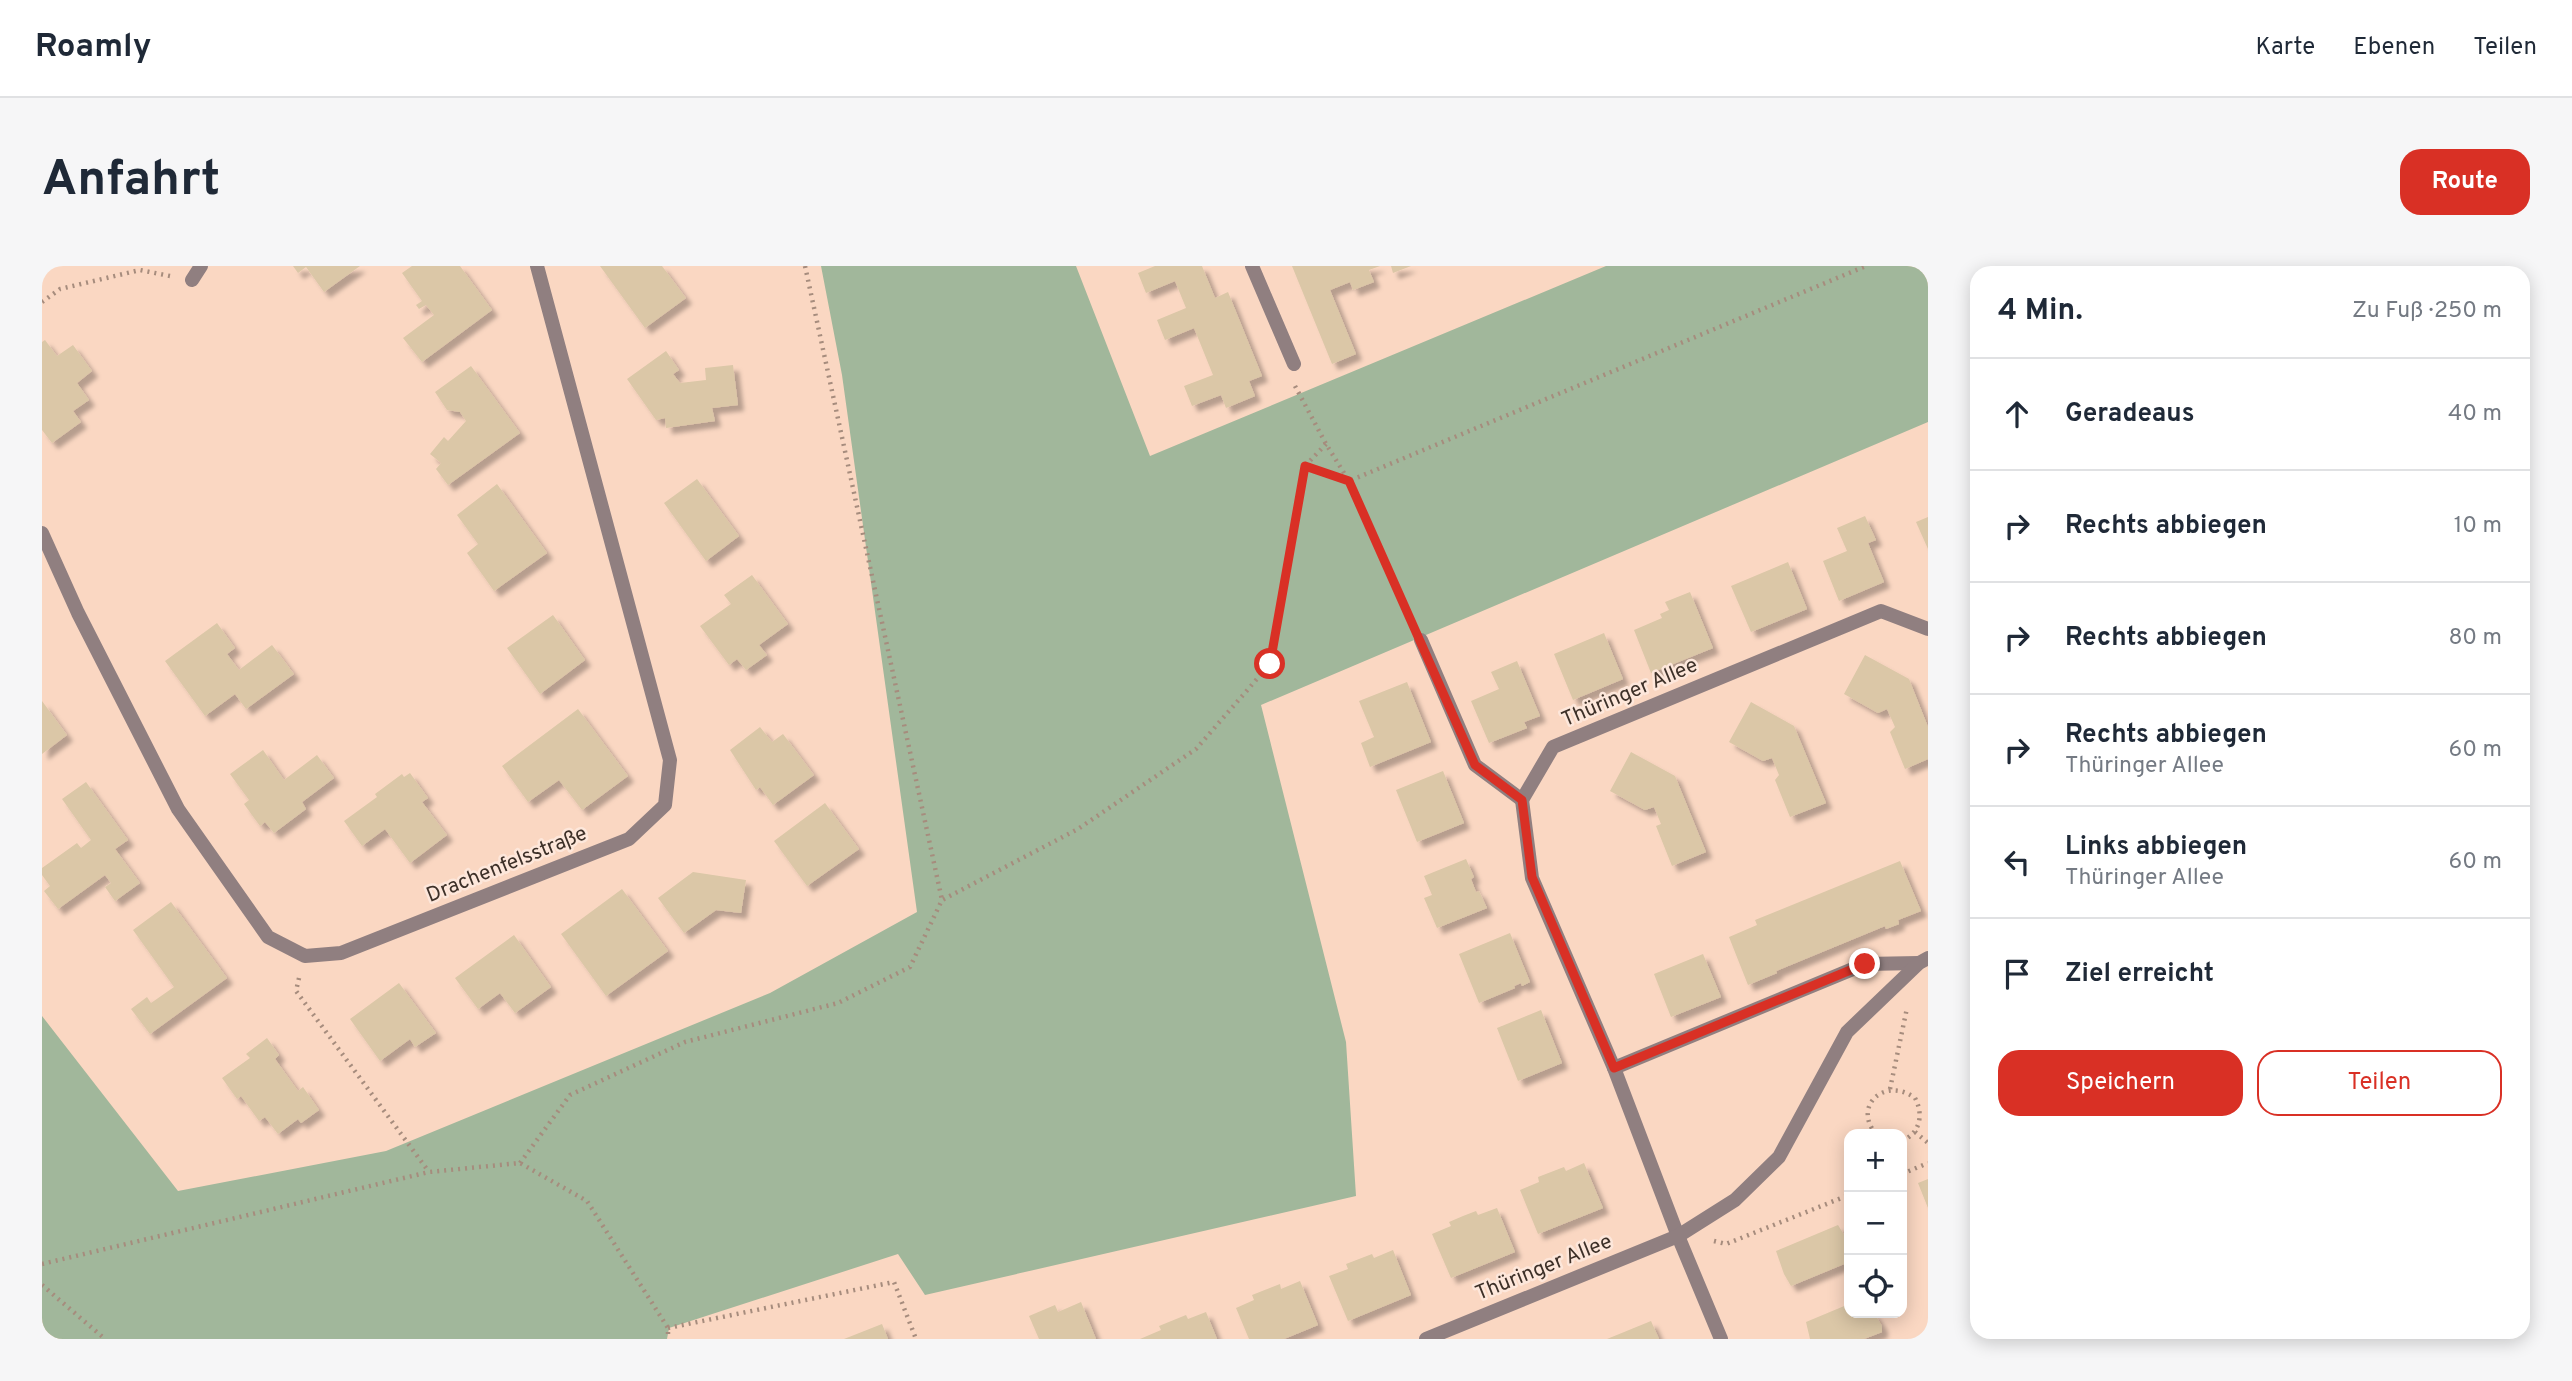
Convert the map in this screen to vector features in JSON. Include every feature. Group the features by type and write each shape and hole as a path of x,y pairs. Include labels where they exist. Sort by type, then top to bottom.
{"street":[{"path":"192,280 201,266"},
{"name":"Drachenfelsstraße","path":"305,956 341,953 629,839 665,805 670,760 537,266"},
{"path":"1252,266 1294,364"},
{"path":"42,533 78,613 178,809 268,937 305,956"},
{"name":"Thüringer Allee","path":"1522,800 1553,747 1881,611 1928,629"},
{"path":"1421,640 1475,765 1522,800 1532,877 1614,1068 1678,1236 1721,1339"},
{"path":"1614,1068 1865,964 1923,961"},
{"name":"Thüringer Allee","path":"1426,1339 1678,1236 1735,1200 1779,1157 1847,1032 1923,961"}],"path":[{"path":"805,266 942,900"},
{"path":"1305,466 1349,481 1866,266"},
{"path":"42,302 60,289 141,270 192,280"},
{"path":"1294,364 1295,388 1325,444 1349,481 1421,640"},
{"path":"520,1163 570,1095 685,1042 838,1003 910,967 942,900 1078,829 1196,749 1270,664 1305,466 1325,444"},
{"path":"305,956 296,991 429,1172"},
{"path":"1890,1089 1923,961"},
{"path":"1873,1129 1868,1121 1870,1104 1882,1092 1899,1089 1915,1098 1921,1115 1915,1132 1907,1138"},
{"path":"1915,1132 1928,1143"},
{"path":"42,1265 429,1172 520,1163 587,1201 668,1328 668,1339"},
{"path":"1907,1172 1928,1163"},
{"path":"1678,1236 1726,1244 1844,1197"},
{"path":"668,1328 894,1282 916,1339"},
{"path":"42,1286 105,1339"}],"green space":[{"path":"821,266 1076,266 1150,456 1606,266 1928,266 1928,422 1261,705 1346,1042 1356,1196 925,1295 898,1254 669,1328 667,1339 42,1339 42,1016 178,1191 386,1151 770,993 917,912 842,375"}],"building":[{"path":"293,266 360,266 324,292 306,267 298,273"},
{"path":"412,266 460,266 492,310 422,362 403,338 434,315 426,305 419,309 416,305 422,301 402,273"},
{"path":"600,266 662,266 686,298 645,328"},
{"path":"1155,266 1202,266 1215,298 1228,292 1262,376 1249,381 1255,396 1226,408 1221,395 1192,406 1184,386 1213,375 1194,328 1165,340 1157,320 1186,308 1175,281 1146,293 1138,273"},
{"path":"1292,266 1380,266 1369,270 1374,282 1353,290 1350,282 1330,290 1356,354 1332,364"},
{"path":"1391,266 1411,266 1393,273"},
{"path":"45,340 57,356 73,345 92,371 77,383 89,400 73,411 81,422 52,443 42,430 42,342"},
{"path":"666,351 679,370 673,374 680,383 706,380 705,368 733,365 738,405 712,408 715,421 666,428 665,418 656,420 627,379"},
{"path":"471,366 520,433 448,485 436,469 441,463 430,454 444,437 448,441 466,421 460,412 447,410 435,392"},
{"path":"697,479 739,536 706,561 664,503"},
{"path":"497,484 547,553 494,591 467,553 478,544 457,515"},
{"path":"1865,516 1876,540 1868,543 1884,582 1839,601 1823,561 1847,551 1837,528"},
{"path":"1928,517 1928,549 1916,522"},
{"path":"1788,562 1807,609 1751,632 1731,586"},
{"path":"752,575 788,624 759,645 767,655 746,670 737,659 729,665 700,626 731,604 724,595"},
{"path":"1690,592 1713,648 1651,673 1634,630 1662,618 1660,614 1669,610 1665,602"},
{"path":"553,615 585,660 540,694 507,648"},
{"path":"217,623 235,648 227,654 239,670 272,645 294,674 246,709 235,694 205,716 165,661"},
{"path":"1604,633 1623,679 1573,700 1554,654"},
{"path":"1865,655 1909,679 1928,727 1928,759 1905,769 1890,732 1895,727 1887,709 1878,713 1844,694"},
{"path":"1517,661 1540,716 1524,722 1527,728 1489,743 1471,701 1499,689 1491,672"},
{"path":"1407,682 1431,742 1370,767 1361,743 1374,737 1359,701"},
{"path":"42,701 67,735 42,754"},
{"path":"1751,702 1794,726 1826,803 1790,817 1775,780 1779,775 1772,758 1763,761 1729,742"},
{"path":"578,709 628,776 582,810 559,780 528,802 502,766"},
{"path":"760,727 772,742 783,734 814,775 773,805 760,787 756,790 730,750"},
{"path":"263,750 284,780 317,755 334,778 302,802 306,809 274,833 265,822 260,826 244,804 249,800 230,774"},
{"path":"1631,752 1675,776 1706,852 1672,866 1656,826 1661,824 1654,807 1645,810 1610,791"},
{"path":"1443,771 1464,823 1417,842 1396,790"},
{"path":"410,773 428,798 422,802 447,835 410,863 385,829 362,846 344,821 377,797 375,794 402,774 404,777"},
{"path":"86,782 128,840 115,849 140,883 115,901 105,887 111,883 105,875 58,909 44,891 50,886 42,875 42,868 77,843 81,848 91,840 62,799"},
{"path":"825,803 859,849 807,886 774,841"},
{"path":"1466,859 1474,877 1471,879 1476,892 1479,891 1487,908 1437,928 1424,898 1432,895 1424,876"},
{"path":"1900,861 1921,911 1898,920 1899,924 1886,929 1885,926 1748,985 1729,937 1757,925 1755,920"},
{"path":"693,872 746,880 741,913 716,910 684,933 658,898"},
{"path":"622,889 668,951 606,996 561,934"},
{"path":"171,902 227,978 150,1034 131,1009 147,997 151,1003 174,987 133,930"},
{"path":"1510,933 1530,982 1522,986 1521,983 1479,1003 1459,954"},
{"path":"514,935 551,987 515,1013 500,993 478,1009 455,978"},
{"path":"1703,954 1721,997 1671,1017 1654,974"},
{"path":"399,983 436,1033 415,1047 410,1039 380,1061 350,1019"},
{"path":"1541,1010 1562,1063 1518,1081 1497,1028"},
{"path":"267,1038 279,1055 275,1059 298,1091 303,1087 319,1110 301,1123 298,1119 278,1134 265,1117 259,1121 241,1096 237,1099 222,1078 250,1058 246,1054"},
{"path":"1584,1163 1603,1208 1538,1234 1520,1190 1539,1182 1538,1177 1564,1167 1566,1171"},
{"path":"1928,1179 1928,1208 1918,1183"},
{"path":"1497,1208 1515,1252 1451,1278 1432,1234 1451,1226 1449,1222 1463,1216 1476,1211 1478,1215"},
{"path":"1838,1225 1844,1235 1844,1264 1791,1286 1776,1251"},
{"path":"1393,1250 1411,1295 1348,1321 1329,1276 1348,1269 1346,1264 1372,1254 1374,1258"},
{"path":"1300,1281 1318,1325 1284,1339 1249,1339 1236,1308 1254,1300 1252,1295 1280,1284 1281,1289"},
{"path":"1081,1302 1096,1339 1039,1339 1029,1316 1055,1305 1058,1312"},
{"path":"1844,1306 1844,1318 1877,1318 1882,1332 1864,1339 1810,1339 1806,1322"},
{"path":"1206,1312 1217,1339 1140,1339 1161,1330 1159,1326 1186,1315 1188,1319"},
{"path":"1651,1321 1659,1339 1607,1339"},
{"path":"882,1324 888,1339 844,1339"}],"route":[{"path":"1270,664 1305,466 1349,481 1475,765 1522,800 1532,877 1614,1068 1865,964"}]}
